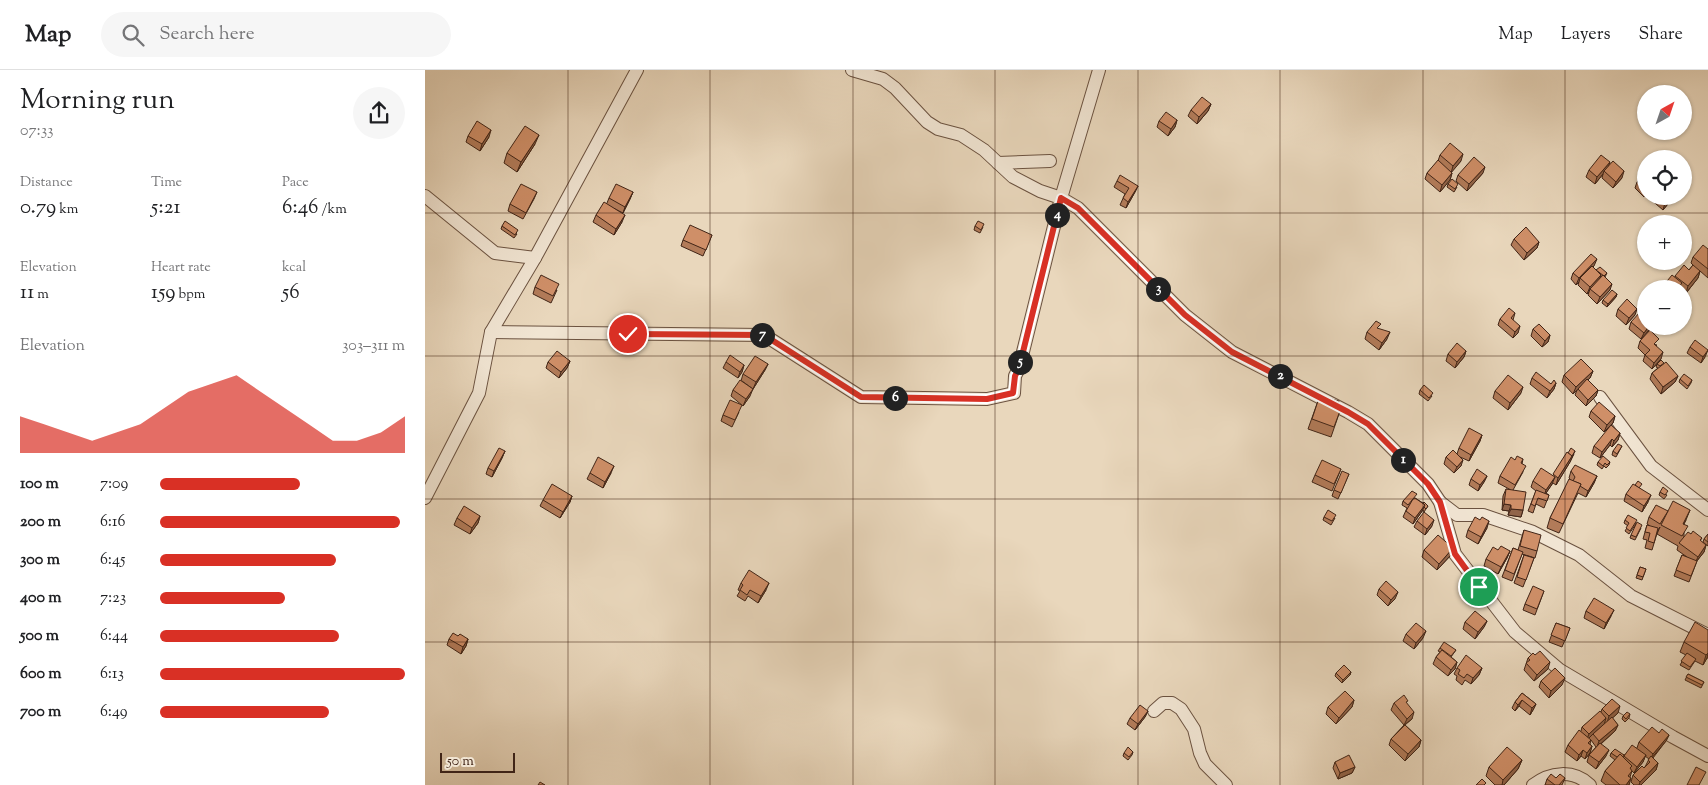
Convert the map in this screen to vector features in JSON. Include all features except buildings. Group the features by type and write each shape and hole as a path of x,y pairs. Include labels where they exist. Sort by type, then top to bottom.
{"street":[{"path":"425,498 479,392 491,332 535,258 637,70"},
{"path":"852,70 883,79 895,88 927,122 937,129 961,135 984,150 1013,177 1040,191 1061,198 1078,208 1185,315 1232,352 1368,424 1428,484 1440,502 1455,554 1515,632 1560,670 1708,756"},
{"path":"491,332 764,335 861,397 987,399 1013,393 1015,376 1019,368 1061,198 1099,70"},
{"path":"998,163 1050,161"},
{"path":"425,196 495,253 535,258"},
{"path":"1600,396 1651,466 1708,510"},
{"path":"1440,502 1457,515 1483,515 1533,532 1579,555 1631,596 1708,635"},
{"path":"1154,711 1163,703 1172,702 1181,708 1194,729 1205,764 1226,785"},
{"path":"1533,785 1543,778 1565,773 1585,780 1591,785"}],"route":[{"path":"628,334 764,335 861,397 987,399 1013,393 1015,376 1019,368 1061,198 1078,208 1185,315 1232,352 1368,424 1428,484 1440,502 1455,554 1479,587"}]}
